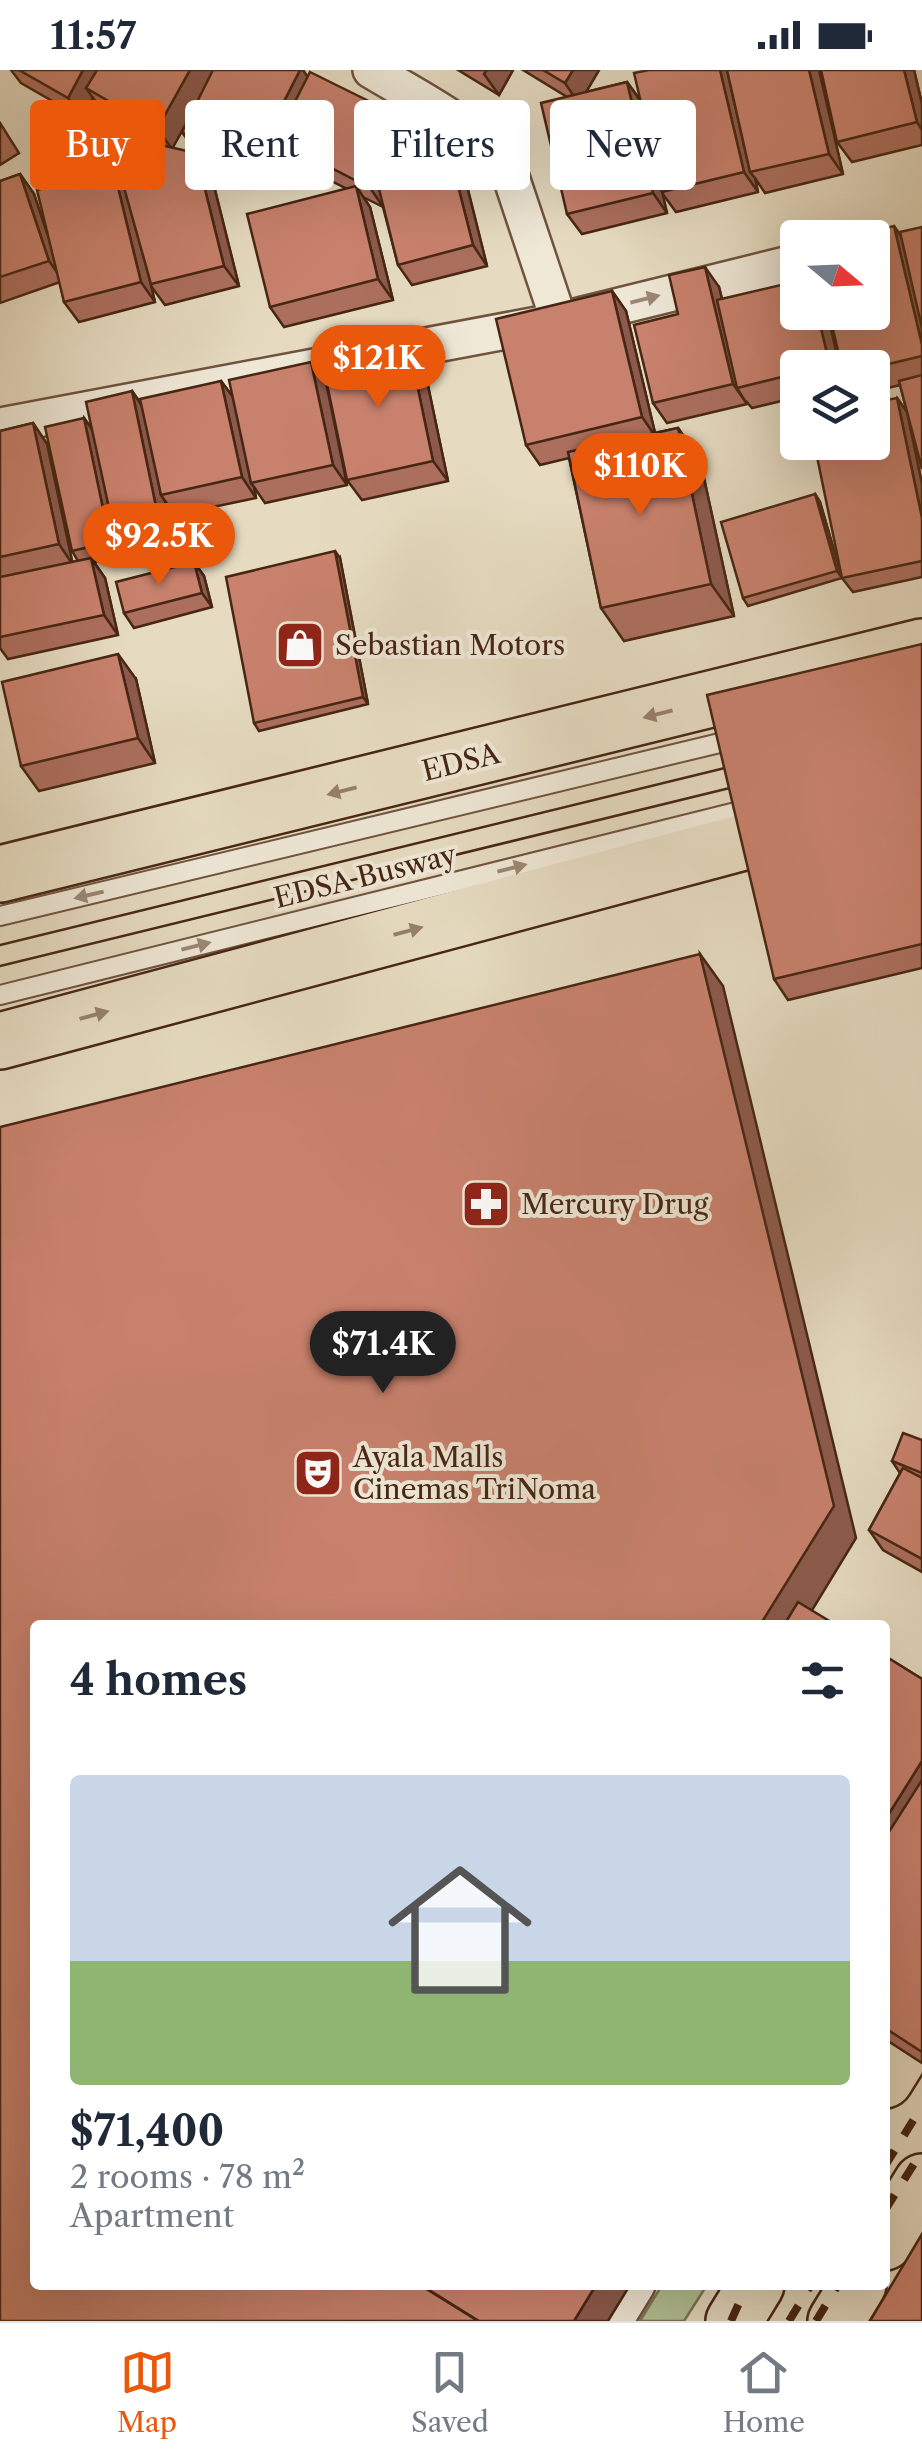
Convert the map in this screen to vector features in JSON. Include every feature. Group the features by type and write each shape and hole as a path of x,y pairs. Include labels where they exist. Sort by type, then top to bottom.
{"main road":[{"name":"EDSA","path":"0,874 922,647"},
{"path":"0,1040 747,825"},
{"path":"890,2234 922,2182"},
{"path":"734,2321 753,2290"},
{"path":"836,2321 855,2290"}],"street":[{"path":"371,70 462,125 500,160 511,177 559,320"},
{"path":"0,426 559,320 780,266"},
{"path":"615,2321 635,2290"}],"lane":[{"name":"EDSA Busway","path":"0,916 728,742"},
{"name":"EDSA Busway","path":"0,995 747,825"}],"green space":[{"path":"659,2290 704,2290 684,2321 640,2321"}],"building":[{"path":"19,70 83,70 68,98"},
{"path":"97,70 190,70 165,115 165,100 107,100 86,88"},
{"path":"213,70 300,70 285,100 198,100"},
{"path":"543,70 573,70 565,83"},
{"path":"720,70 744,172 696,184 696,100 640,100 634,73"},
{"path":"727,70 809,70 829,154 750,172"},
{"path":"821,70 904,70 917,122 837,142"},
{"path":"310,72 367,100 354,100 354,180 334,169 334,100 296,100"},
{"path":"627,82 631,100 553,100"},
{"path":"550,101 550,141 541,103"},
{"path":"165,146 185,150 185,190 205,190 224,266 151,284 125,190 165,190"},
{"path":"20,174 49,261 0,277 0,181"},
{"path":"354,187 378,279 270,307 247,214"},
{"path":"37,190 119,190 141,282 64,302"},
{"path":"379,190 459,190 473,245 398,265"},
{"path":"561,190 652,190 653,193 567,214"},
{"path":"894,226 922,356 890,364 890,350 838,350 833,330 890,330 890,227"},
{"path":"922,227 922,328 900,232"},
{"path":"705,267 733,384 653,403 634,325 678,314 669,275"},
{"path":"780,285 780,330 821,330 826,350 780,350 780,377 737,388 717,300"},
{"path":"612,291 642,417 526,445 496,319"},
{"path":"408,341 433,461 347,480 322,360"},
{"path":"311,362 333,465 251,483 229,380"},
{"path":"922,375 922,469 899,381"},
{"path":"221,381 242,477 161,495 140,399"},
{"path":"132,391 160,526 115,536 86,402"},
{"path":"897,398 922,518 922,561 842,578 818,460 890,460 890,399"},
{"path":"84,418 110,542 72,551 45,427"},
{"path":"33,423 59,544 0,557 0,431"},
{"path":"678,428 711,584 601,608 568,452"},
{"path":"815,494 837,571 743,598 721,522"},
{"name":"Sebastian Motors","path":"335,551 363,697 254,723 226,577"},
{"path":"91,558 104,615 0,637 0,577"},
{"path":"194,562 202,593 124,613 116,582"},
{"path":"922,644 922,944 774,979 707,695"},
{"path":"118,654 138,738 21,766 2,682"},
{"path":"700,954 834,1506 763,1620 30,1620 30,2290 428,2290 478,2321 0,2321 0,1127"},
{"path":"903,1433 922,1440 922,1473 892,1461"},
{"path":"903,1468 922,1478 922,1559 869,1530"},
{"path":"798,1602 828,1620 787,1620"},
{"path":"890,1659 922,1679 922,1761 890,1812"},
{"path":"922,1780 922,2052 890,2031 890,1830"},
{"path":"922,2234 922,2321 870,2321"},
{"path":"429,2290 593,2290 574,2321 479,2321"}],"tram line":[{"path":"0,945 733,766"},
{"path":"0,966 738,786"}],"railway":[{"path":"890,2158 922,2106"},
{"path":"890,2202 922,2151"},
{"path":"731,2321 745,2290"},
{"path":"789,2321 808,2290"},
{"path":"816,2321 835,2290"}],"place":[{"name":"Sebastian Motors","path":"300,645"},
{"name":"Mercury Drug","path":"486,1204"},
{"name":"Ayala Malls Cinemas TriNoma","path":"318,1473"}]}
